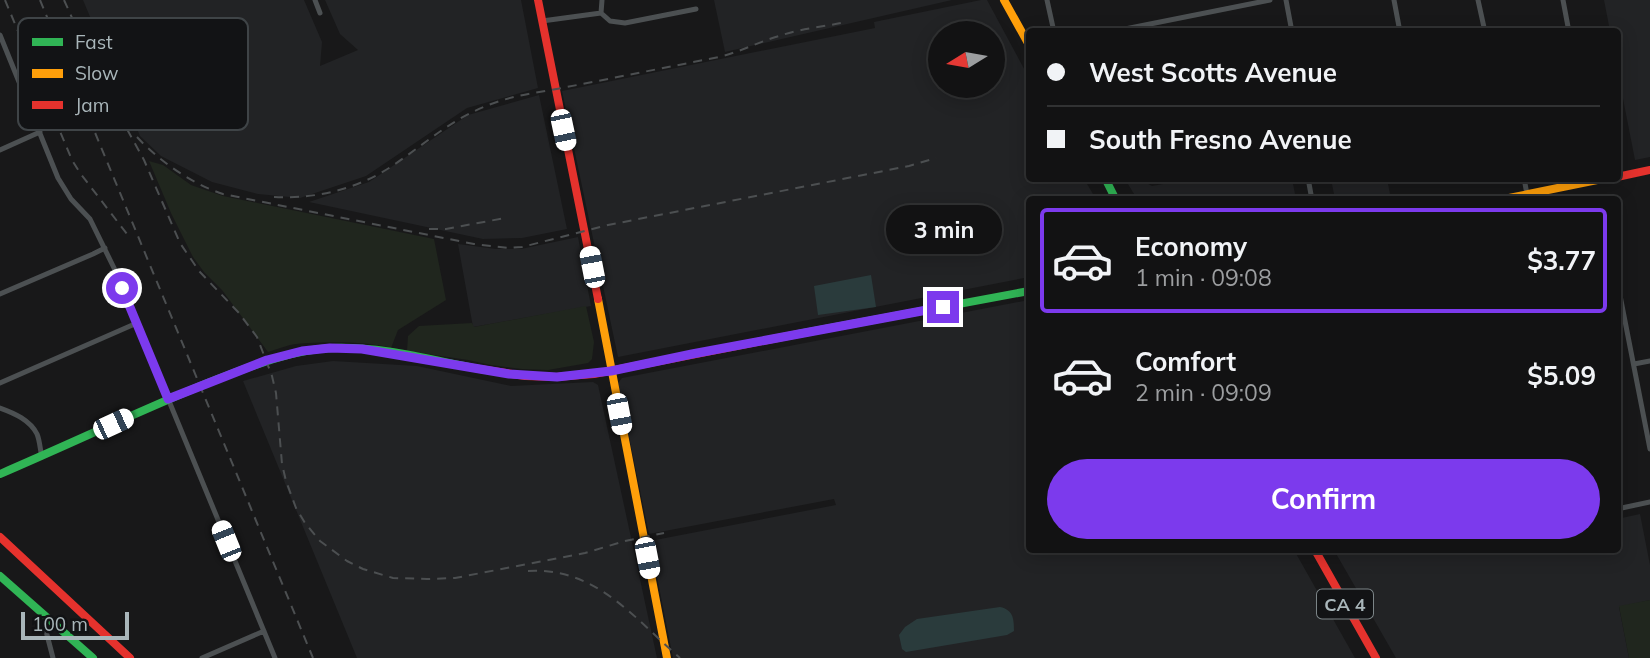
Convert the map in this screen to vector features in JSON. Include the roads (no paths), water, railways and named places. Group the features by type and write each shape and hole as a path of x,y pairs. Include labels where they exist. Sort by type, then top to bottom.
{"main road":[{"path":"538,0 667,658"},
{"path":"1004,0 1026,40"},
{"path":"1621,176 1650,170"},
{"path":"1531,196 1590,182"},
{"path":"0,474 168,399 267,360 302,351 362,349 526,376 557,377 611,371 1026,292"},
{"path":"0,537 130,658"},
{"name":"CA 4","path":"1317,553 1376,658"},
{"path":"0,576 93,658"}],"street":[{"path":"315,0 320,13"},
{"path":"601,13 602,0"},
{"path":"1047,0 1053,28"},
{"path":"1130,28 1270,0"},
{"path":"1286,0 1291,28"},
{"path":"1394,0 1399,28"},
{"path":"1478,0 1484,28"},
{"path":"1563,0 1568,28"},
{"path":"542,21 601,13 610,21 625,23 695,9"},
{"path":"0,35 18,79"},
{"path":"0,150 40,132 64,190 90,219 137,323 275,658"},
{"path":"0,294 105,248"},
{"path":"1621,300 1650,449"},
{"path":"0,383 137,323"},
{"path":"1634,365 1650,361"},
{"path":"0,408 13,413 29,425 37,435 42,457"},
{"path":"1621,508 1650,502"},
{"path":"46,631 53,658"},
{"path":"202,658 264,631"}],"railway":[{"path":"5,0 18,31"},
{"path":"40,0 47,18"},
{"path":"64,0 72,18"},
{"path":"274,197 322,194 367,180 395,164 454,122 503,100 719,57 787,34 841,23"},
{"path":"59,130 80,173 127,234"},
{"path":"94,130 313,658"},
{"path":"127,130 144,160 180,243 199,271 239,313 257,337 276,393 286,481 296,508 320,541 363,569 393,578 427,579 455,578 585,553 664,533"},
{"path":"137,137 177,171 223,194 474,244 508,248 522,247 608,225 909,166 936,158"},
{"path":"429,229 446,229 505,218"},
{"path":"528,571 552,572 574,577 594,586 630,612 680,658"}]}
